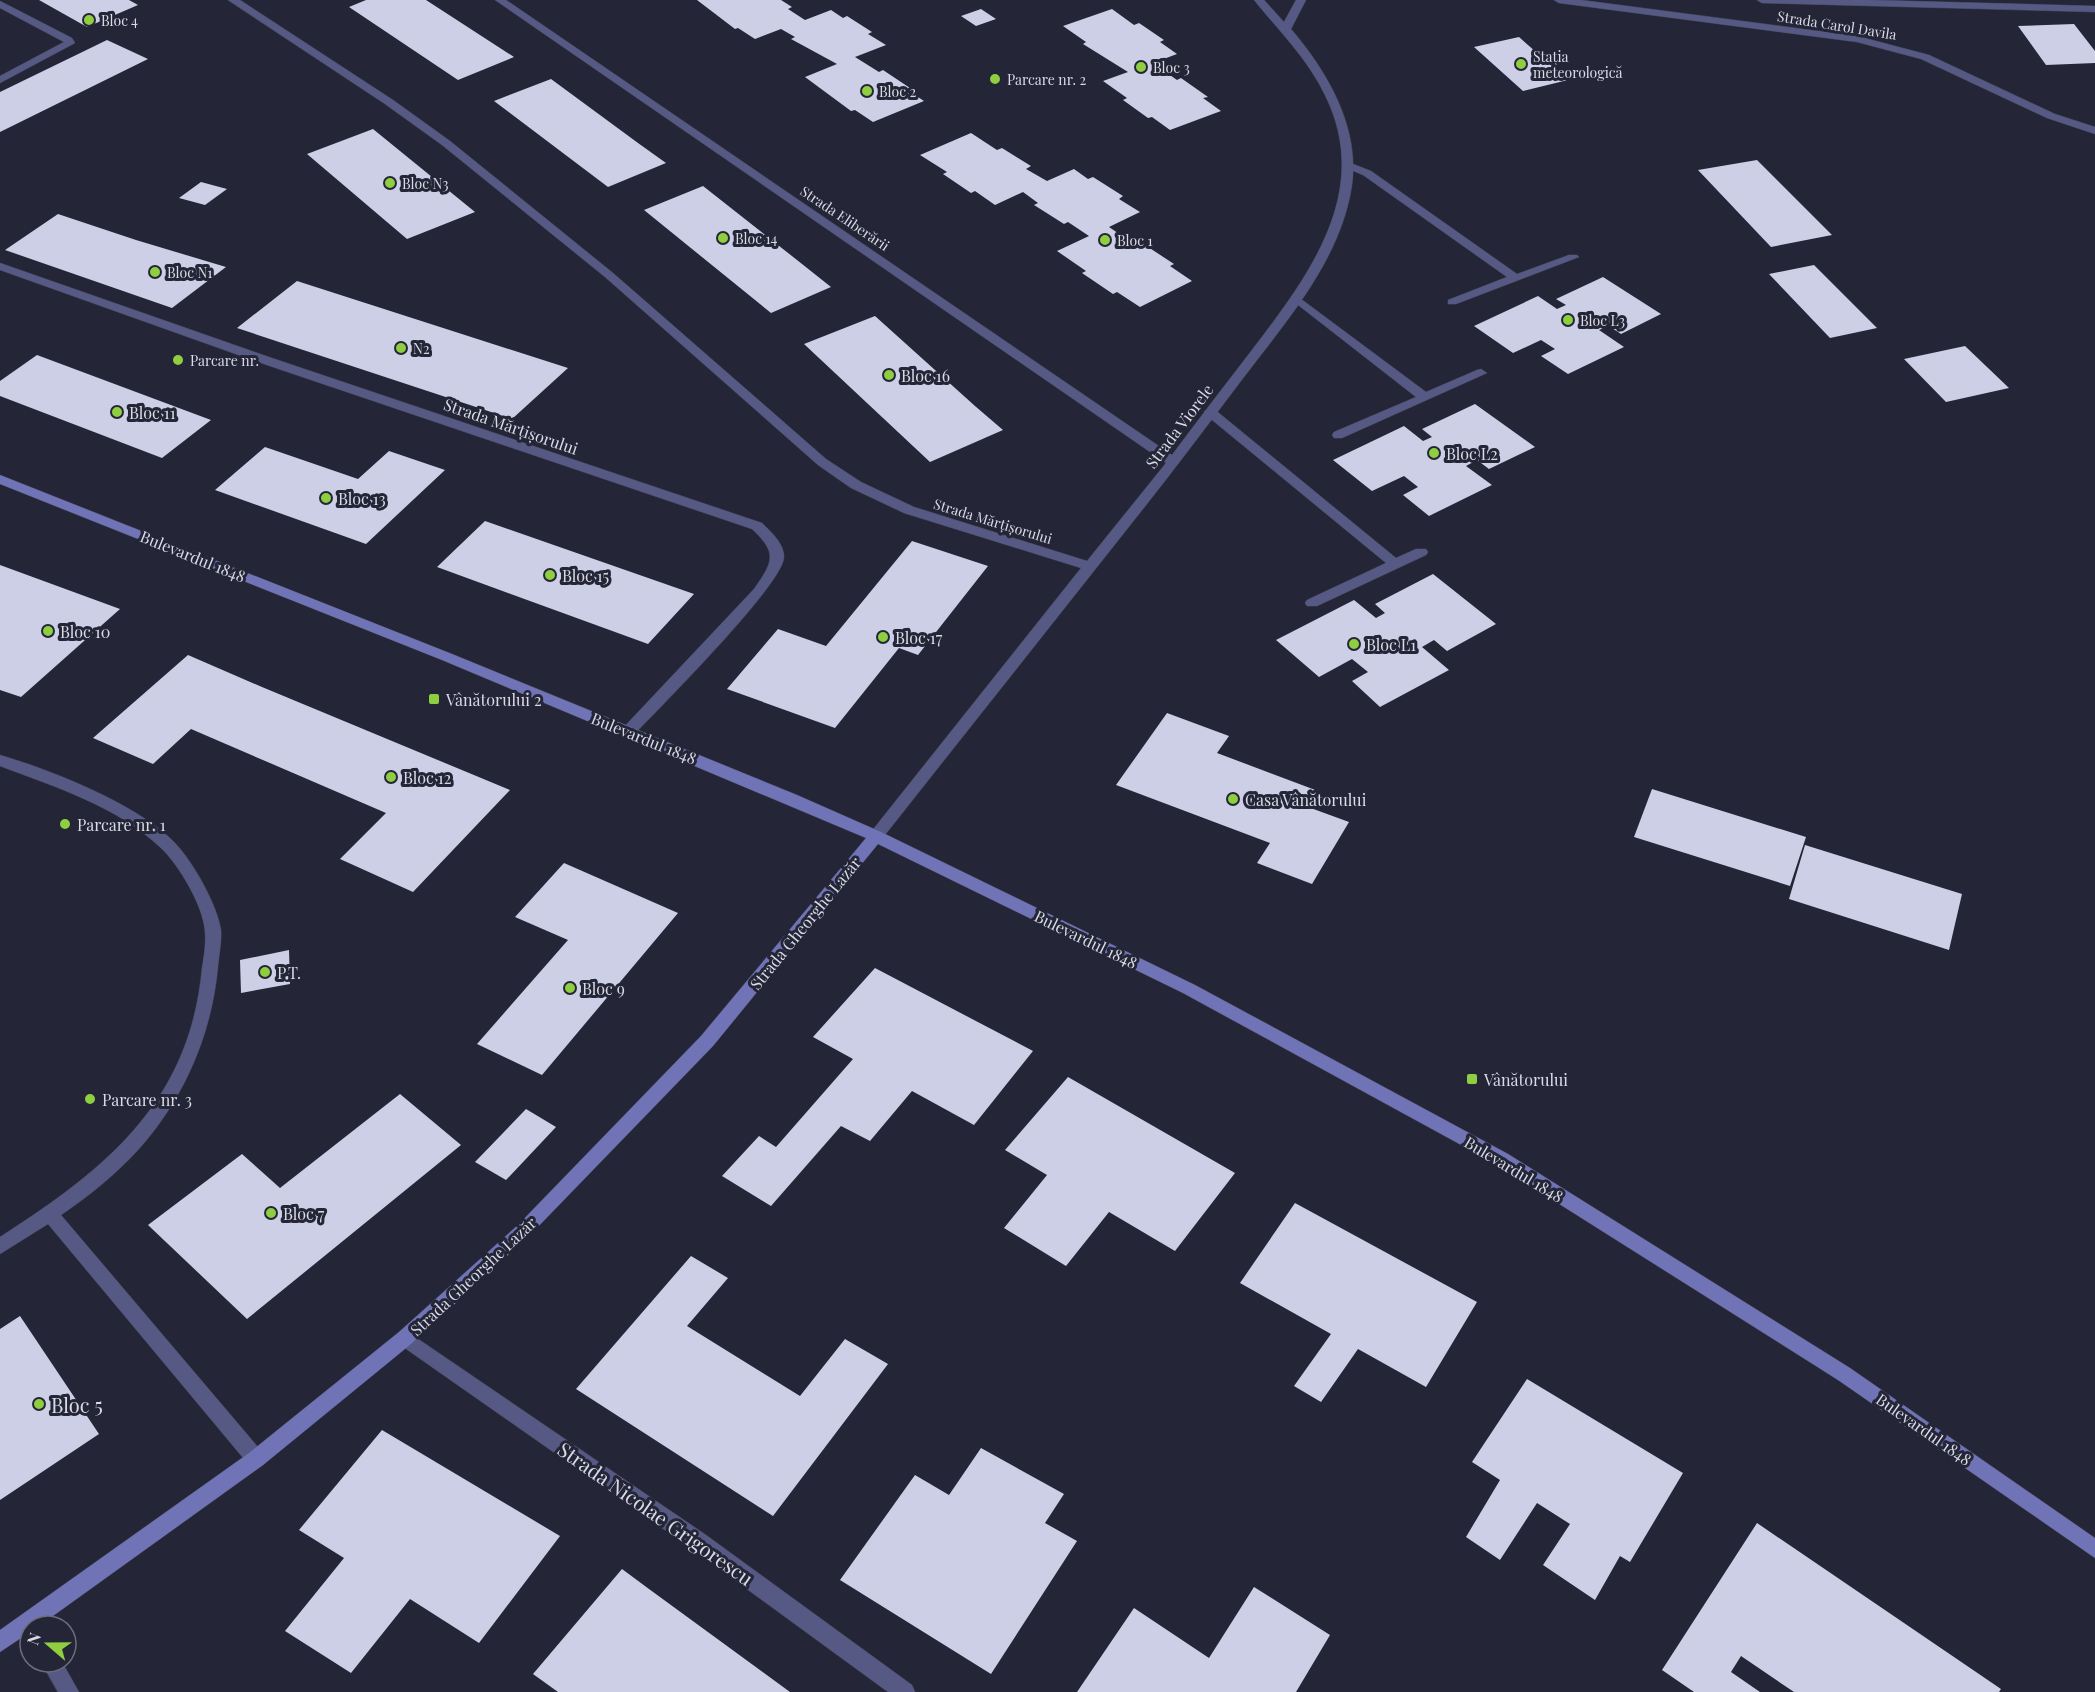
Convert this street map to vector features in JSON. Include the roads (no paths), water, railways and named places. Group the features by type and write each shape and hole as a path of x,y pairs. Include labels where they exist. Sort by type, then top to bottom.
{"street":[{"name":"Strada Mărțișorului","path":"232,0 389,102 446,142 609,275 822,462 856,485 909,510 1088,566"},
{"name":"Strada Eliberării","path":"500,0 1173,462"},
{"name":"Strada Viorele","path":"876,836 1088,566 1173,462 1297,299 1312,276 1330,240 1343,202 1348,165 1344,136 1336,108 1323,80 1286,28 1259,0"},
{"path":"1286,28 1301,0"},
{"name":"Strada Carol Davila","path":"1559,0 1857,39 1894,47 1926,57 2051,116 2095,131"},
{"path":"1762,0 2095,9"},
{"path":"0,3 70,43 0,80"},
{"path":"1348,165 1367,173 1516,278"},
{"path":"1452,302 1573,257"},
{"name":"Strada Mărțișorului","path":"0,266 262,359 757,526 774,541 778,554 776,569 759,592 628,732"},
{"path":"1297,299 1424,397"},
{"path":"1338,435 1480,373"},
{"path":"1210,412 1395,564"},
{"name":"Bulevardul 1848","path":"0,479 447,657 876,836 1189,989 1502,1159 1844,1374 2095,1549"},
{"path":"1312,603 1421,552"},
{"path":"0,760 97,799 135,820 168,845 193,882 213,928 210,988 202,1025 184,1066 157,1114 131,1146 96,1179 50,1214 0,1246"},
{"name":"Strada Gheorghe Lazăr","path":"44,1614 256,1459 405,1338 524,1230 707,1041 777,959 876,836"},
{"path":"50,1214 256,1459"},
{"name":"Strada Nicolae Grigorescu","path":"405,1338 699,1542 905,1692"},
{"name":"Strada Gheorghe Lazăr","path":"0,1642 18,1631"},
{"path":"58,1674 69,1692"}],"place":[{"name":"Bloc 4","path":"89,20"},
{"name":"Stația meteorologică","path":"1521,64"},
{"name":"Bloc 3","path":"1141,67"},
{"name":"Parcare nr. 2","path":"995,79"},
{"name":"Bloc 2","path":"867,91"},
{"name":"Bloc N3","path":"390,183"},
{"name":"Bloc 14","path":"723,238"},
{"name":"Bloc 1","path":"1105,240"},
{"name":"Bloc N1","path":"155,272"},
{"name":"Bloc L3","path":"1568,320"},
{"name":"N2","path":"401,348"},
{"name":"Parcare nr.","path":"178,360"},
{"name":"Bloc 16","path":"889,375"},
{"name":"Bloc 11","path":"117,412"},
{"name":"Bloc L2","path":"1434,453"},
{"name":"Bloc 13","path":"326,498"},
{"name":"Bloc 15","path":"550,575"},
{"name":"Bloc 10","path":"48,631"},
{"name":"Bloc 17","path":"883,637"},
{"name":"Bloc L1","path":"1354,644"},
{"name":"Vânătorului 2","path":"434,699"},
{"name":"Bloc 12","path":"391,777"},
{"name":"Casa Vânătorului","path":"1233,799"},
{"name":"Parcare nr. 1","path":"65,824"},
{"name":"P.T.","path":"265,972"},
{"name":"Bloc 9","path":"570,988"},
{"name":"Vânătorului","path":"1472,1079"},
{"name":"Parcare nr. 3","path":"90,1099"},
{"name":"Bloc 7","path":"271,1213"},
{"name":"Bloc 5","path":"39,1404"}]}
